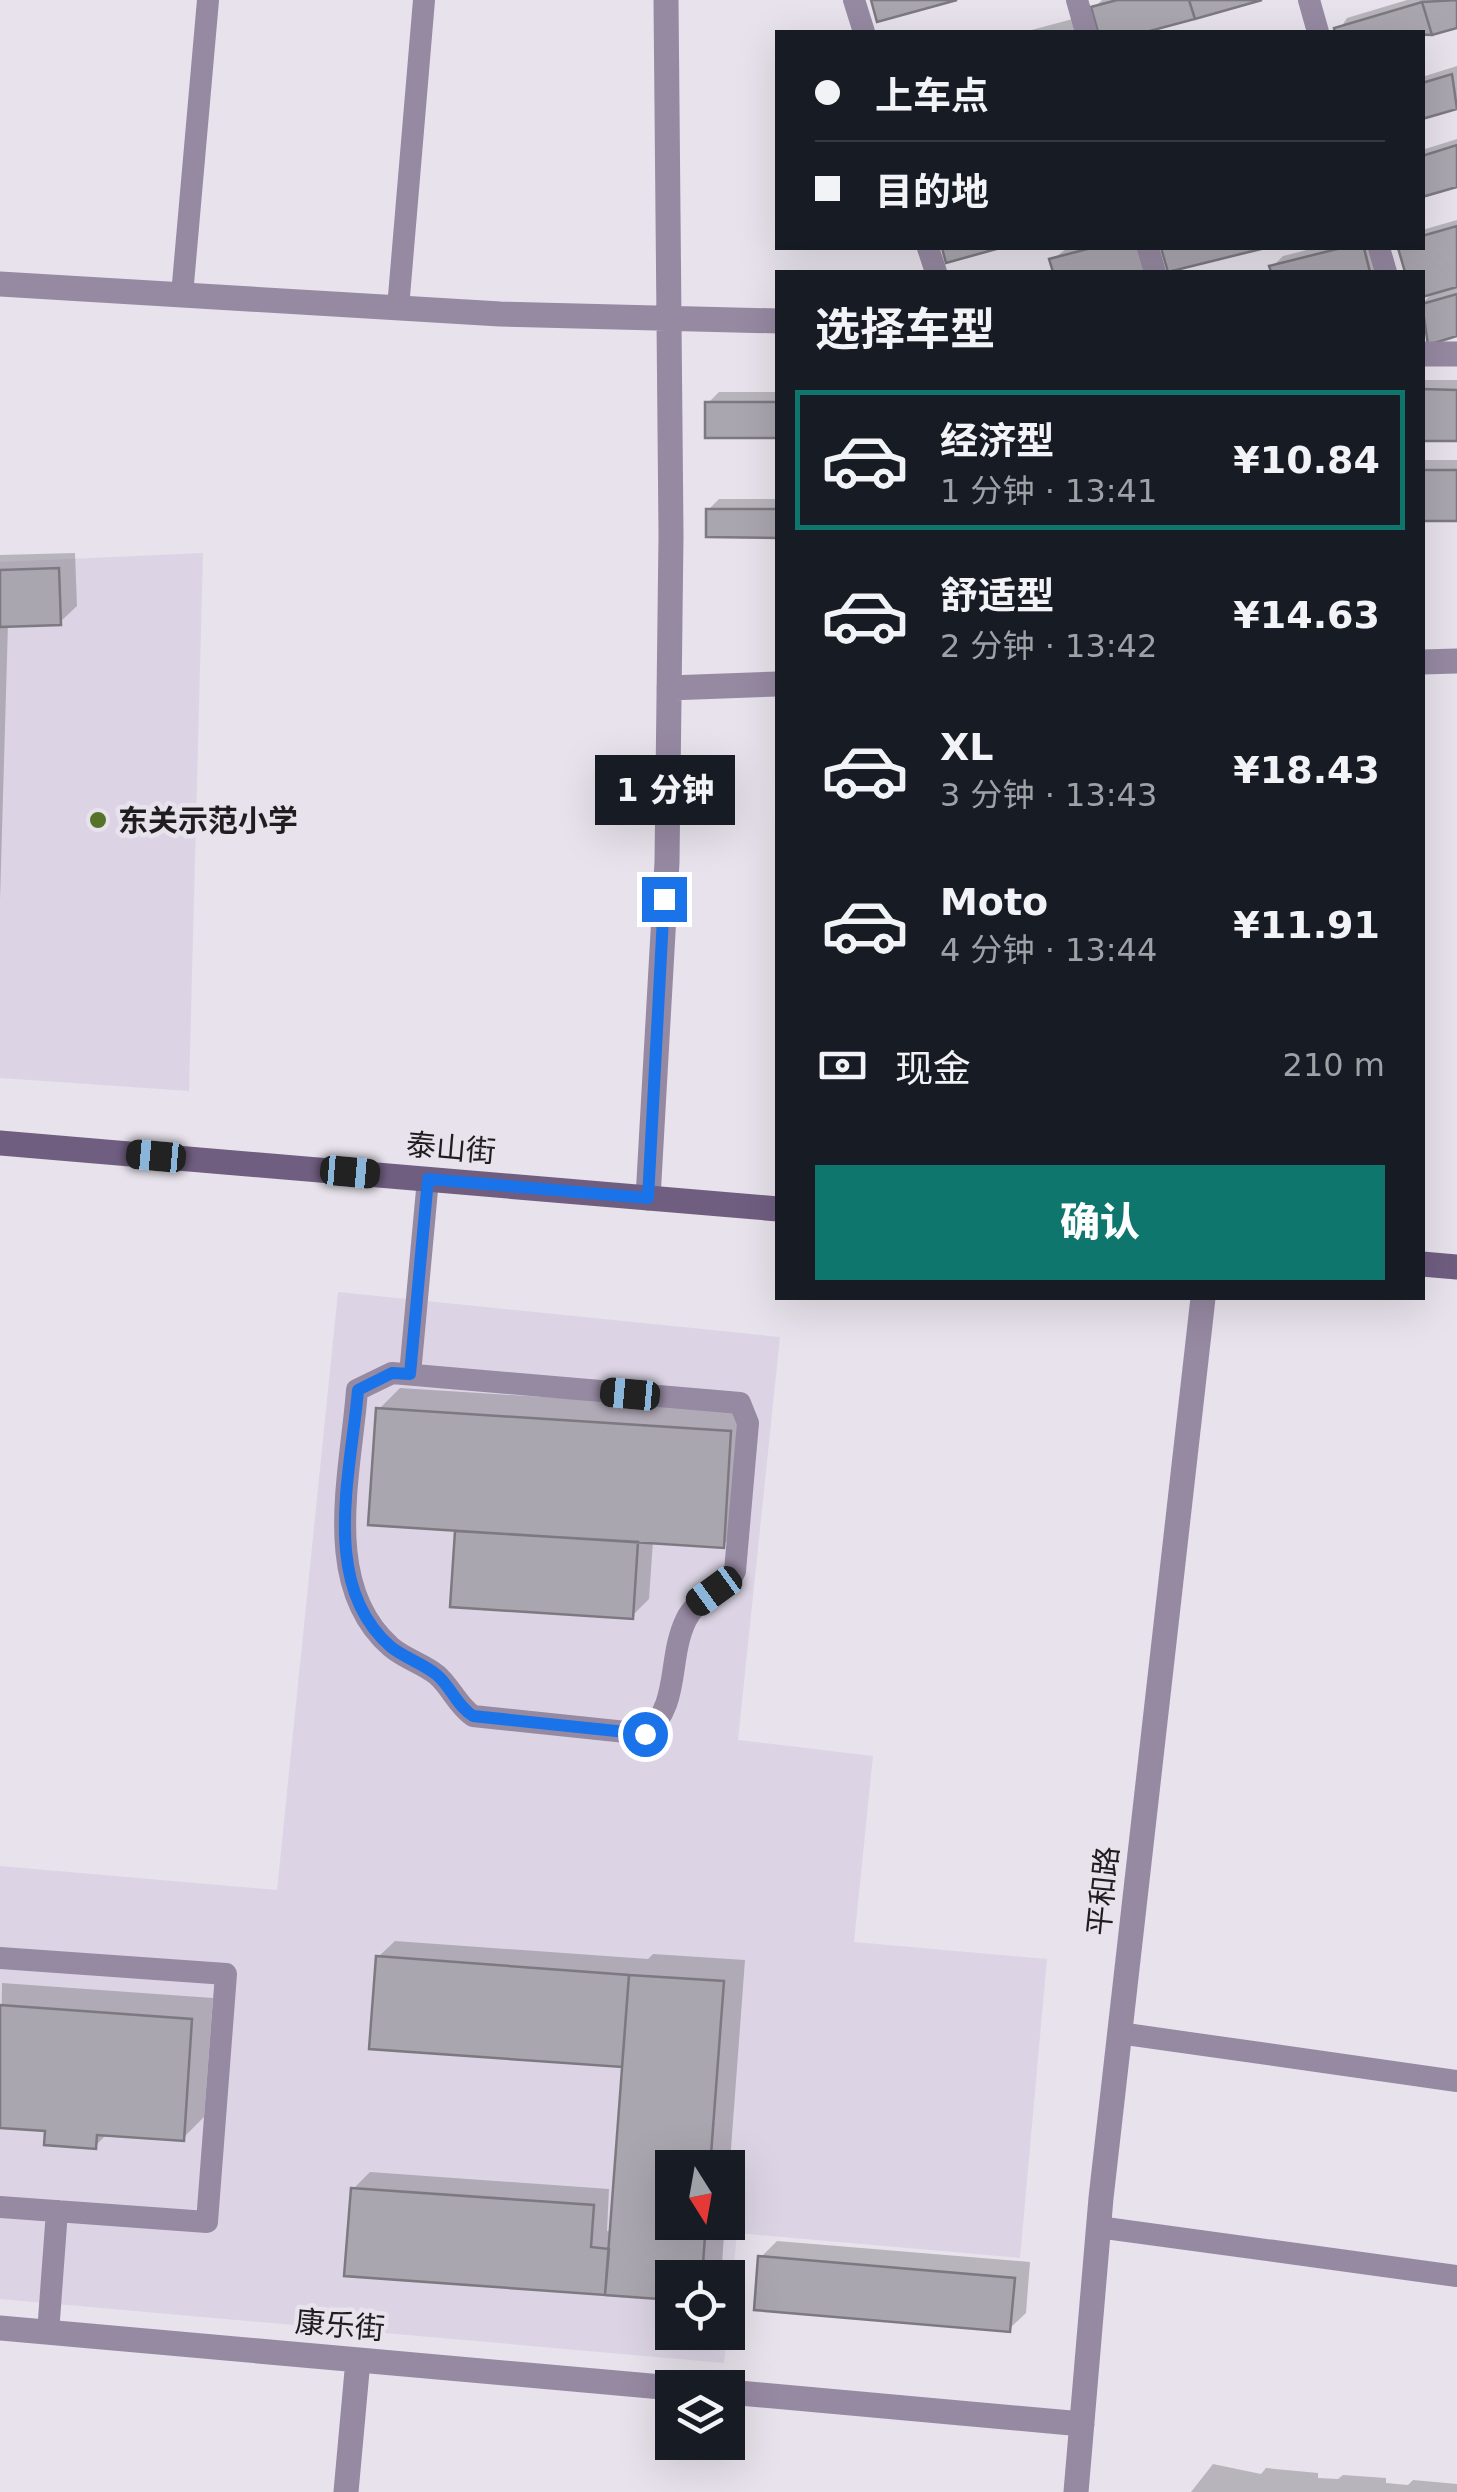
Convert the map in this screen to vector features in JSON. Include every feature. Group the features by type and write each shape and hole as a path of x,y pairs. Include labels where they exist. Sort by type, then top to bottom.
{"street":[{"path":"648,1198 666,862 669,688 666,0"},
{"path":"0,284 398,308 775,321"},
{"path":"1425,354 1457,354"},
{"path":"1425,662 1457,661"},
{"path":"669,688 775,684"},
{"name":"泰山街","path":"0,1143 775,1209"},
{"path":"1425,1264 1457,1267"},
{"name":"平和路","path":"1076,2492 1098,2227 1203,1300"},
{"name":"康乐街","path":"0,2328 655,2386"},
{"path":"346,2492 358,2360"},
{"path":"745,2394 1082,2424"}],"lane":[{"path":"182,295 208,0"},
{"path":"398,308 424,0"},
{"path":"854,0 863,30"},
{"path":"1077,0 1085,30"},
{"path":"1309,0 1317,30"},
{"path":"410,1374 428,1179"},
{"path":"392,1373 410,1374 740,1403 748,1424 735,1571 697,1604 685,1621 666,1711 645,1734 483,1720 464,1710 438,1676 392,1648 371,1625 352,1594 345,1546 358,1390 392,1373"},
{"path":"0,1958 226,1974 207,2222 0,2208"},
{"path":"1119,2033 1457,2081"},
{"path":"48,2333 58,2212"},
{"path":"1098,2227 1457,2276"}],"shaded area":[{"name":"东关示范小学","path":"203,553 189,1091 0,1078 0,562"},
{"path":"338,1292 780,1337 738,1740 873,1756 854,1942 1047,1959 1020,2258 745,2234 745,2150 655,2150 655,2240 736,2240 734,2260 655,2260 655,2350 725,2350 724,2363 0,2299 0,1866 277,1890"}],"building":[{"path":"871,0 957,0 877,22"},
{"path":"1117,0 1189,0 1195,19 1154,30 1097,30 1091,7"},
{"path":"1189,0 1262,0 1195,19"},
{"path":"1457,0 1457,28 1432,35 1422,2"},
{"path":"1422,2 1432,35 1425,35 1425,30 1334,28"},
{"path":"1452,74 1457,109 1425,118 1425,82"},
{"path":"1457,145 1457,187 1425,196 1425,155"},
{"path":"1457,226 1457,287 1425,296 1425,270 1404,270 1399,250 1425,250 1425,235"},
{"path":"943,250 993,250 946,263"},
{"path":"1083,250 1142,250 1147,270 1052,270 1049,259"},
{"path":"1162,250 1257,250 1176,270 1167,270"},
{"path":"1333,250 1364,250 1370,270 1270,270 1269,266"},
{"path":"1457,294 1457,336 1428,345 1425,303"},
{"path":"1425,389 1457,390 1457,441 1425,441"},
{"path":"705,402 775,402 775,438 705,438"},
{"path":"1425,470 1457,470 1457,521 1425,521"},
{"path":"706,509 775,509 775,538 706,537"},
{"path":"59,568 61,625 0,627 0,570"},
{"path":"376,1408 731,1431 724,1548 368,1525"},
{"path":"455,1531 638,1542 633,1619 450,1607"},
{"path":"376,1956 629,1975 622,2067 369,2049"},
{"path":"629,1975 724,1981 711,2150 655,2150 655,2240 705,2240 703,2260 655,2260 655,2299 605,2295"},
{"path":"0,2005 192,2019 184,2141 97,2135 96,2149 44,2145 45,2131 0,2128"},
{"path":"351,2188 594,2205 591,2247 609,2249 605,2295 344,2276"},
{"path":"758,2256 1015,2278 1010,2332 754,2310"}],"place":[{"name":"东关示范小学","path":"98,820"}],"route":[{"path":"645,1734 473,1716 438,1676 392,1648 371,1625 352,1594 345,1546 358,1390 392,1373 410,1374 428,1179 648,1198 664,899"}]}
